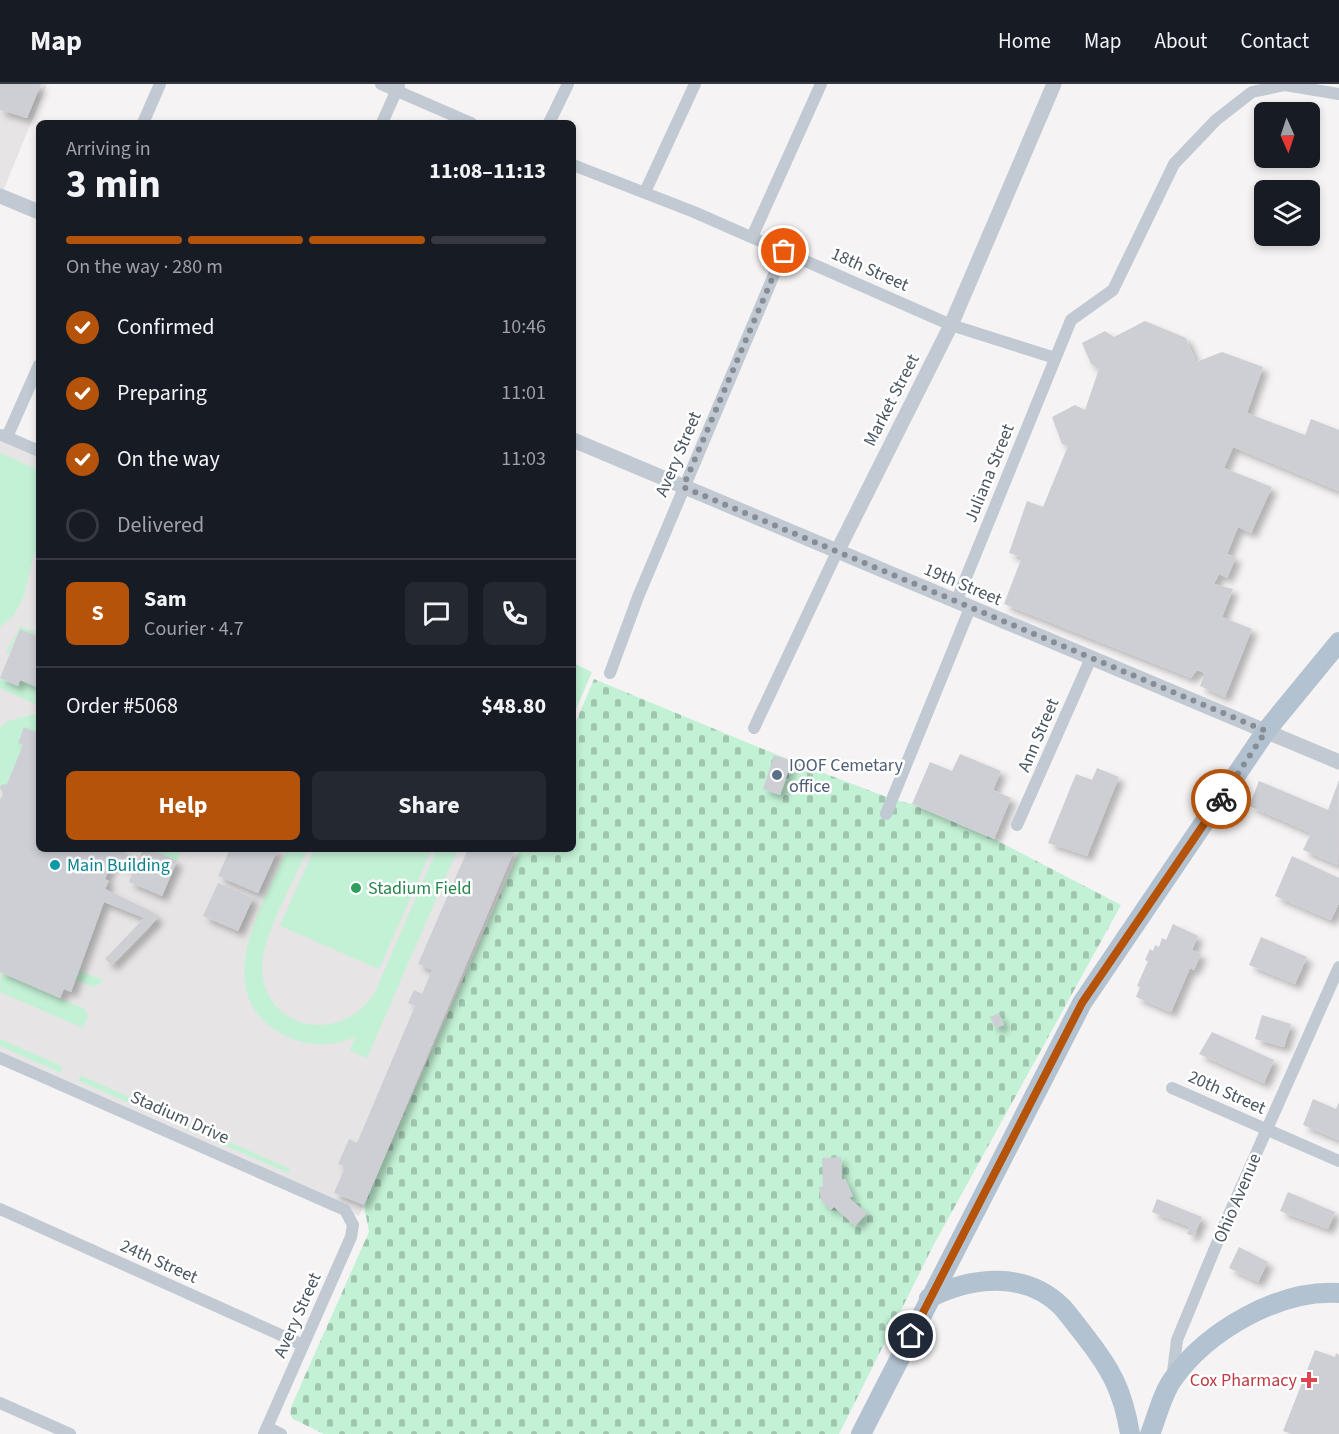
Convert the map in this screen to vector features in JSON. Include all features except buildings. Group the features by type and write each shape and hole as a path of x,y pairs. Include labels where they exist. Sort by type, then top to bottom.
{"main road":[{"path":"861,1434 1082,1003 1266,731 1339,642"},
{"path":"929,1298 961,1284 990,1279 1016,1283 1046,1295 1061,1306 1109,1366 1126,1407 1130,1434"},
{"path":"1172,1381 1194,1353 1226,1330 1264,1309 1293,1298 1326,1292 1339,1293"},
{"name":"Ohio Avenue","path":"1149,1434 1172,1381"}],"street":[{"path":"144,120 160,84"},
{"path":"381,84 398,87 465,120"},
{"path":"550,120 568,84"},
{"path":"645,192 694,84"},
{"path":"752,237 821,84"},
{"name":"Market Street","path":"754,728 837,552 951,325 1054,84"},
{"name":"Juliana Street","path":"956,602 1071,320 1113,290 1174,164 1216,120 1252,92 1285,85 1339,94"},
{"path":"383,120 398,87"},
{"name":"18th Street","path":"576,166 752,237 951,325 1055,358"},
{"path":"0,196 36,211"},
{"name":"Avery Street","path":"610,673 683,487 784,251"},
{"path":"36,371 3,435 36,450"},
{"name":"19th Street","path":"576,441 1339,762"},
{"path":"886,814 970,608"},
{"name":"Ann Street","path":"1017,825 1091,658"},
{"name":"Ohio Avenue","path":"1172,1381 1177,1340 1339,967"},
{"name":"Stadium Drive","path":"0,1058 345,1210"},
{"name":"20th Street","path":"1172,1088 1339,1161"},
{"name":"24th Street","path":"0,1209 303,1345"},
{"name":"Avery Street","path":"266,1431 351,1237 353,1225 345,1210"},
{"path":"0,1403 70,1434"},
{"path":"266,1431 281,1434"}],"shaded area":[{"path":"0,84 47,84 1,196 0,196"},
{"path":"0,434 36,450 36,852 514,852 359,1216 0,1058"}],"green space":[{"path":"0,453 36,469 36,551 24,596 14,615 0,627"},
{"path":"20,626 36,632 36,636 20,629 9,654 6,653"},
{"path":"576,664 592,672 576,709"},
{"path":"0,678 17,686 20,680 36,687 36,705 0,688"},
{"path":"594,679 792,761 892,799 912,804 994,839 1121,905 933,1246 839,1434 324,1434 293,1419 290,1414 291,1407 369,1232 364,1205 519,852 576,852 576,721"},
{"path":"34,714 36,716 36,733 24,728 18,742 23,745 7,784 0,788 0,728 8,721"},
{"path":"157,852 181,852 177,861"},
{"path":"286,852 307,852 273,925 263,956 262,968 266,990 276,1007 291,1018 308,1024 327,1024 346,1019 363,1008 376,990 436,852 457,852 367,1058 350,1051 355,1037 337,1043 311,1044 284,1035 261,1018 248,997 244,973 247,948 265,896"},
{"name":"Stadium Field","path":"313,852 431,852 379,969 280,926"},
{"path":"80,971 103,980 93,987 76,980"},
{"path":"1,973 85,1009 88,1016 83,1028 0,992"},
{"path":"0,1039 62,1066 61,1073 0,1046"},
{"path":"82,1076 290,1169 288,1173 77,1080"}],"way so far":[{"path":"784,251 683,487 1266,731 1221,799"}],"place":[{"name":"IOOF Cemetary office","path":"777,775"},
{"name":"Main Building","path":"55,865"},
{"name":"Stadium Field","path":"356,888"},
{"name":"Cox Pharmacy","path":"1309,1380"}],"route":[{"path":"911,1336 1082,1003 1221,799"}]}
